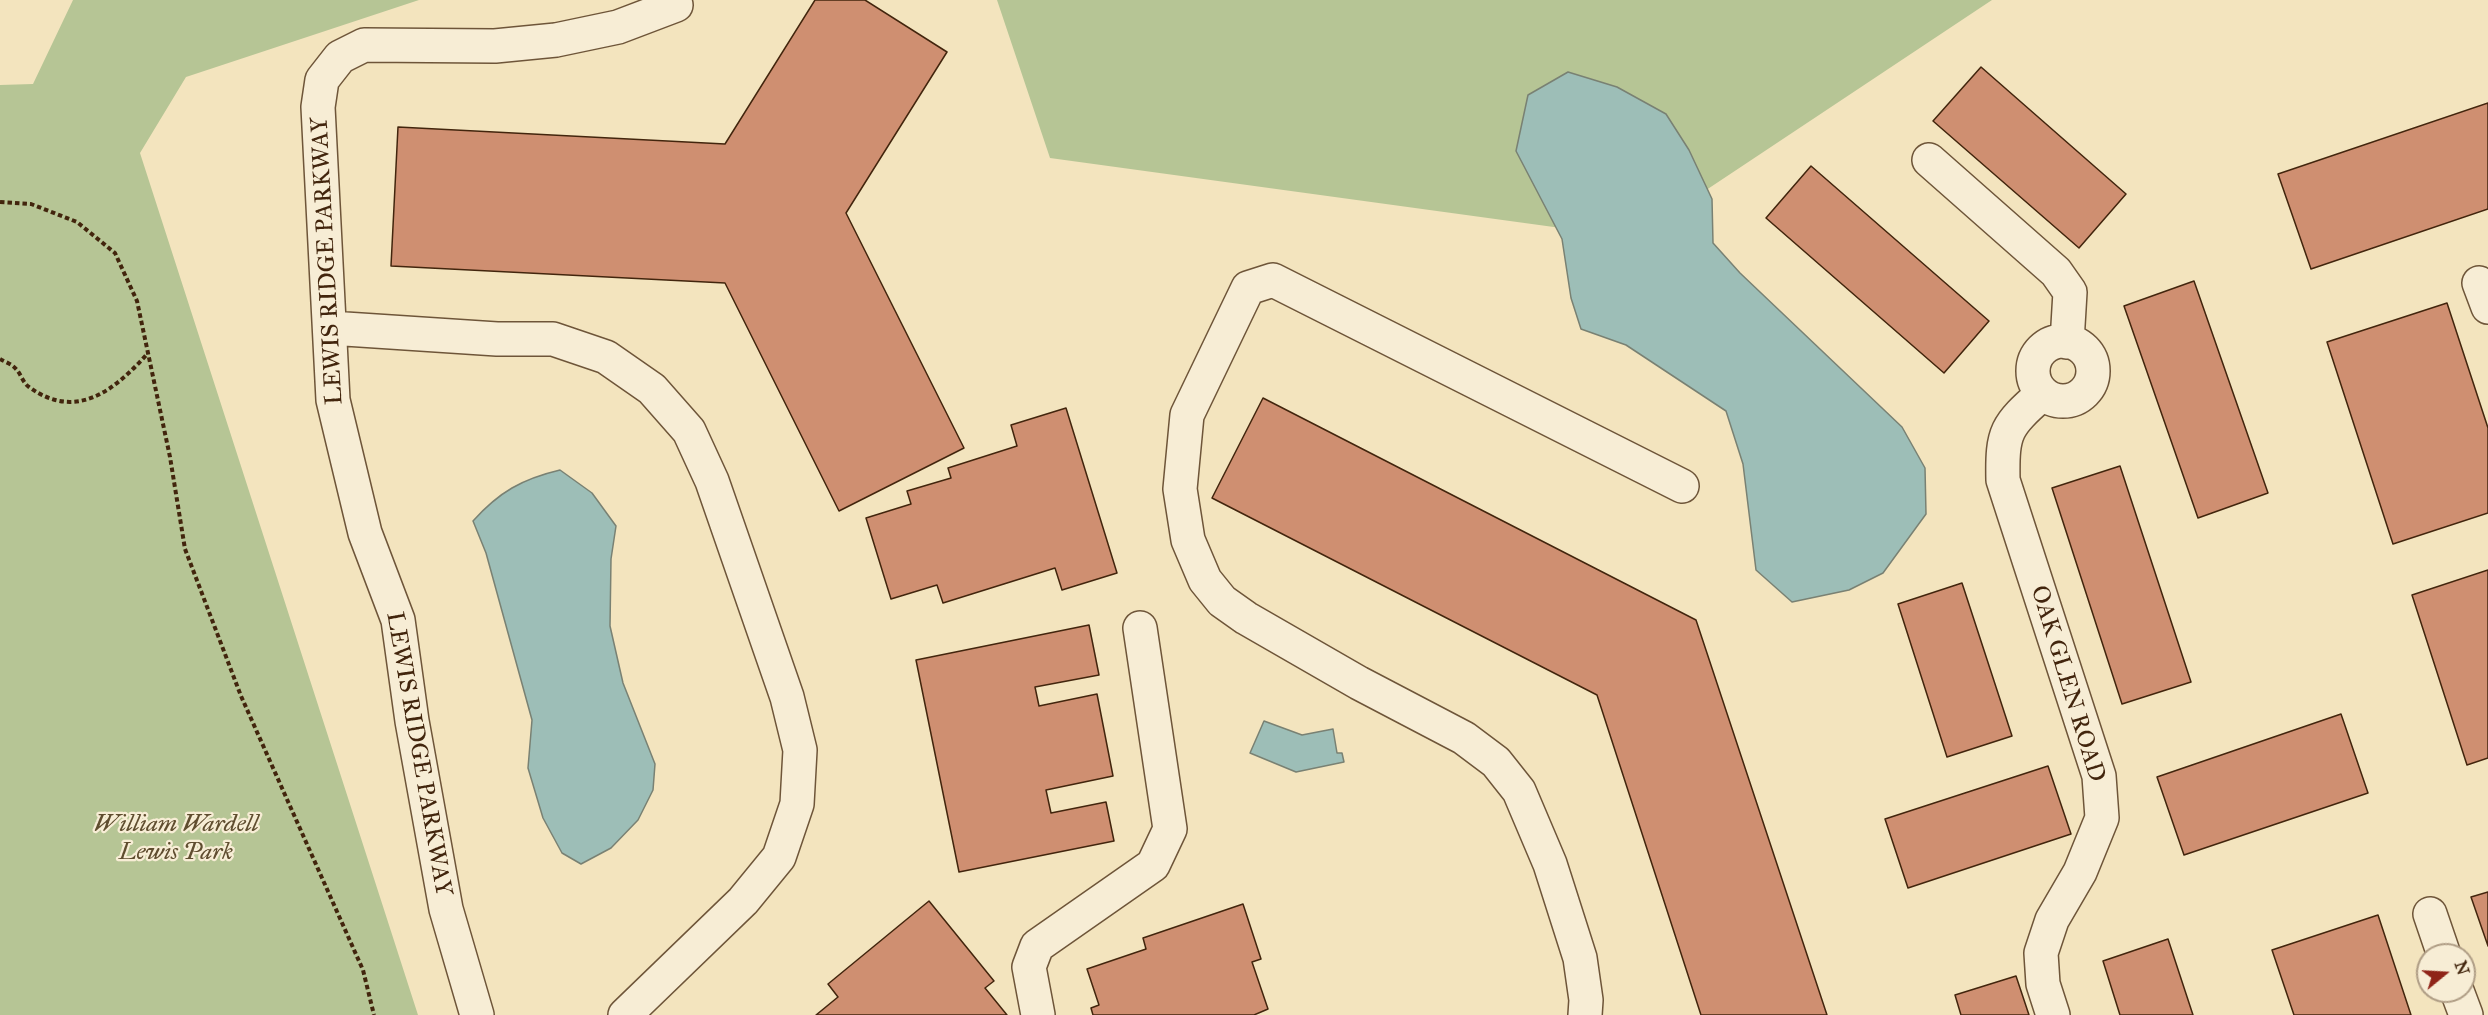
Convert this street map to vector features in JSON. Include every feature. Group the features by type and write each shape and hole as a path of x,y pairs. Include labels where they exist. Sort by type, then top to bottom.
{"street":[{"name":"LEWIS RIDGE PARKWAY","path":"477,1015 446,909 412,721 398,620 365,533 333,400 318,107 322,80 340,57 364,45 495,46 556,40 618,27 676,5"},
{"path":"1929,160 2056,272 2070,292 2067,342"},
{"path":"1585,1015 1586,1000 1580,958 1550,864 1519,790 1496,762 1464,738 1359,683 1246,618 1222,601 1205,580 1188,540 1180,489 1187,415 1248,288 1273,280 1682,486"},
{"path":"330,328 497,339 553,339 606,357 652,389 688,431 712,481 788,697 800,750 797,804 779,857 750,892 625,1015"},
{"path":"2053,342 2067,342 2074,342 2090,356 2093,377 2081,395 2061,402 2042,394 2032,375 2036,354 2053,342"},
{"name":"OAK GLEN ROAD","path":"2042,394 2014,418 2002,446 2003,480 2099,776 2102,818 2080,872 2052,920 2040,953 2043,984 2053,1015"},
{"path":"1038,1015 1029,967 1037,946 1153,865 1170,829 1140,628"},
{"path":"2430,914 2440,943"}],"path":[{"path":"0,202 31,204 77,222 115,253 137,301 170,457 185,549 241,696 363,970 374,1015"},
{"path":"0,359 15,367 28,387 58,402 92,400 125,378 148,352"}],"green space":[{"name":"William Wardell Lewis Park","path":"73,0 419,0 186,77 140,153 418,1015 0,1015 0,85 33,84"},
{"path":"997,0 1992,0 1634,238 1050,158"}],"water":[{"path":"1568,72 1617,87 1666,114 1689,150 1712,199 1713,243 1740,273 1902,427 1925,468 1926,514 1883,573 1849,590 1792,602 1756,570 1743,464 1726,411 1626,345 1581,329 1571,298 1562,239 1516,151 1528,95"},
{"path":"560,470 592,493 616,526 611,559 610,626 623,683 655,764 653,790 638,820 611,848 581,864 562,853 543,818 528,768 532,720 486,553 473,521 492,502 512,488"},
{"path":"1264,721 1302,735 1333,729 1337,753 1342,753 1344,762 1296,772 1250,753"}],"building":[{"path":"815,0 865,0 947,52 846,213 964,448 839,511 725,283 391,266 398,127 725,144"},
{"path":"1981,67 2126,194 2079,248 1933,121"},
{"path":"2488,103 2488,209 2311,269 2278,174"},
{"path":"1811,166 1989,321 1944,373 1766,218"},
{"path":"2194,281 2268,493 2198,518 2124,306"},
{"path":"2447,303 2488,428 2488,513 2393,544 2327,342"},
{"path":"1263,398 1696,620 1827,1015 1701,1015 1597,695 1212,498"},
{"path":"1066,408 1117,573 1062,590 1055,568 943,603 937,585 891,599 866,518 911,504 907,491 951,478 948,468 1017,446 1011,425"},
{"path":"2120,466 2191,682 2122,704 2052,488"},
{"path":"2488,570 2488,758 2467,765 2412,595"},
{"path":"1962,583 2012,736 1947,757 1898,604"},
{"path":"1089,625 1099,675 1035,687 1039,706 1097,694 1113,776 1046,790 1051,813 1106,802 1114,841 959,872 916,660"},
{"path":"2341,714 2368,793 2184,855 2157,777"},
{"path":"2048,766 2071,834 1908,888 1885,819"},
{"path":"2488,892 2488,946 2471,897"},
{"path":"929,901 994,981 985,988 1007,1015 816,1015 838,997 828,984"},
{"path":"1243,904 1261,959 1252,962 1268,1009 1254,1015 1093,1015 1091,1008 1099,1005 1087,969 1146,949 1143,938"},
{"path":"2378,915 2411,1015 2294,1015 2272,950"},
{"path":"2168,939 2193,1015 2120,1015 2103,961"},
{"path":"2016,976 2029,1015 1961,1015 1955,995"}]}
